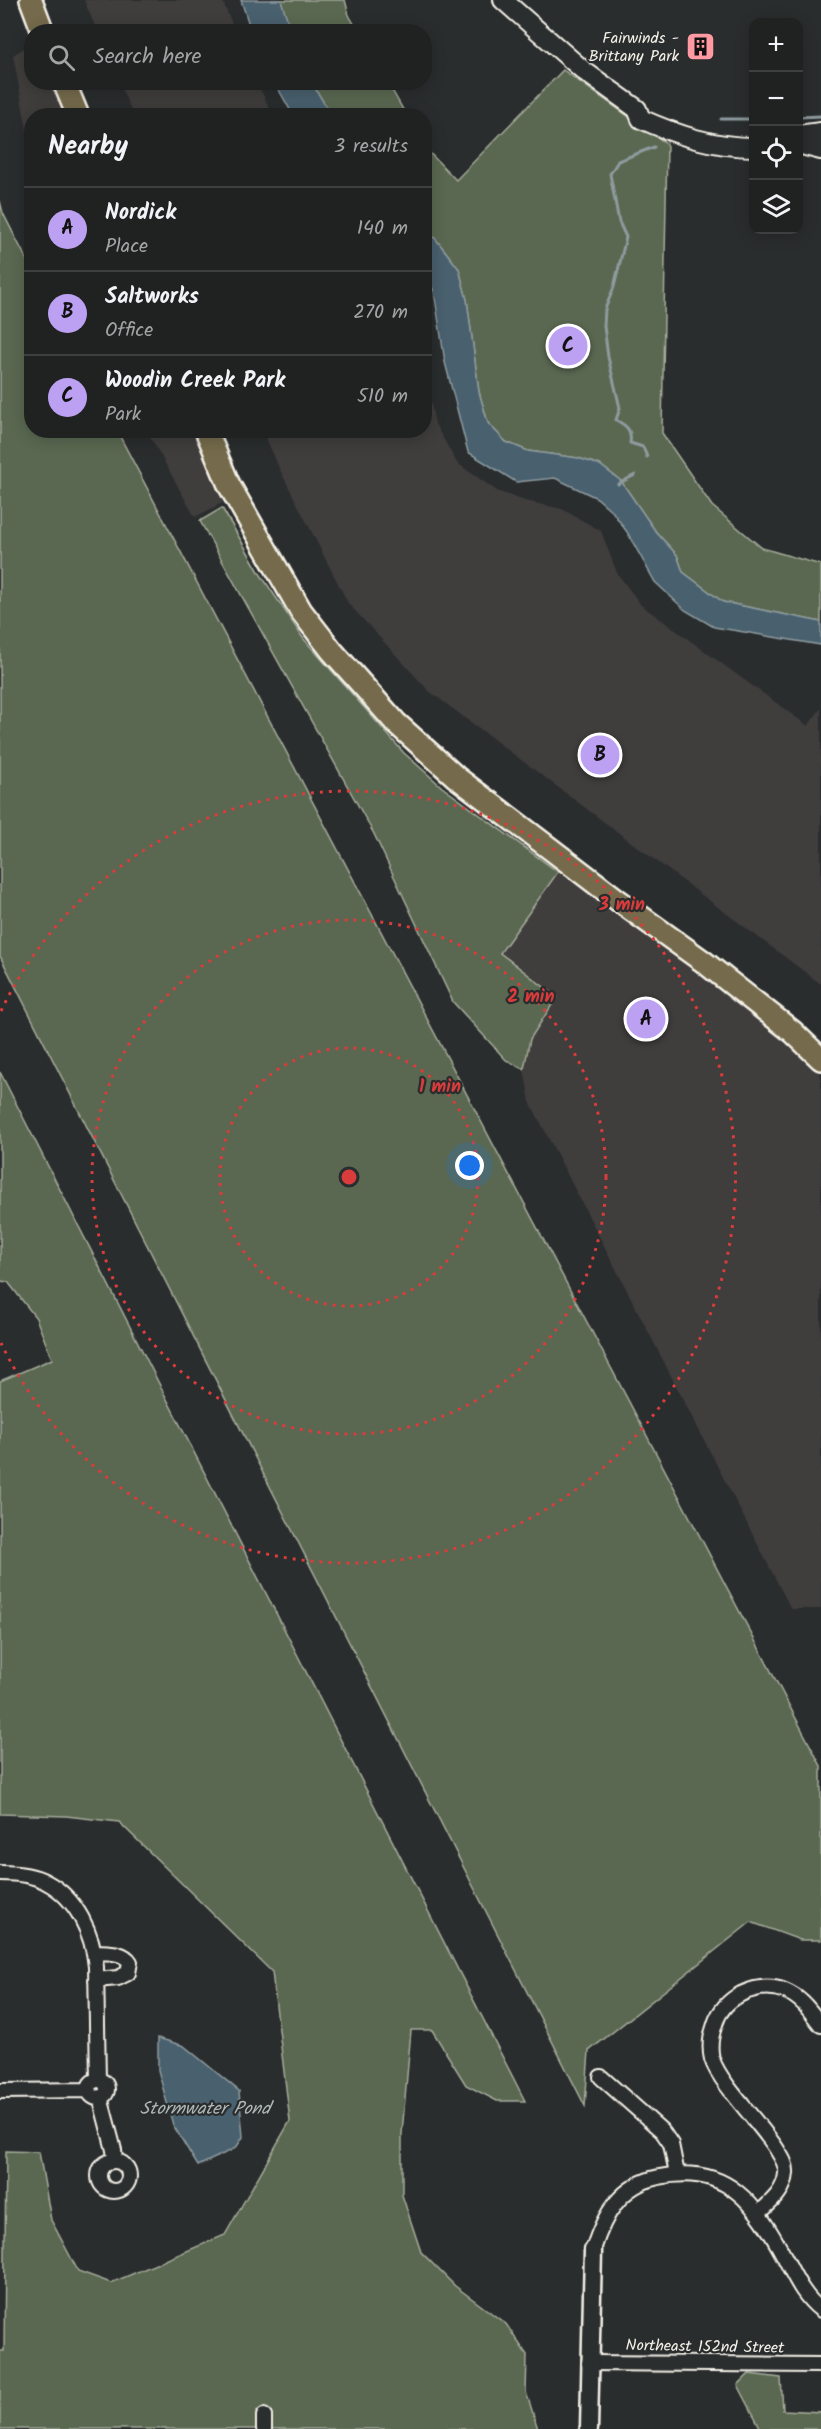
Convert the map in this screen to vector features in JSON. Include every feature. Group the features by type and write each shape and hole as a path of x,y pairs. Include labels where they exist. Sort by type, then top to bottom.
{"main road":[{"path":"31,0 41,24"},
{"path":"503,0 584,71 637,109 641,118 687,138 749,147"},
{"path":"67,90 75,108"},
{"path":"637,109 644,107 678,122 709,131 749,136"},
{"path":"803,134 821,132"},
{"path":"803,145 821,150"},
{"path":"209,438 229,485 301,611 332,651 396,723 456,777 619,901 704,962 793,1032 821,1059"}],"street":[{"path":"0,1873 26,1875 46,1882 76,1910 87,1927 94,1952 96,1980 96,2089 114,2150 115,2161"},
{"path":"94,1952 115,1953 127,1957 130,1962 128,1973 118,1978 96,1980"},
{"path":"759,2213 778,2197 787,2172 782,2158 764,2129 722,2078 712,2060 710,2047 716,2020 725,2005 740,1995 759,1988 776,1988 795,1995 805,2003 821,2025"},
{"path":"601,2077 662,2131 670,2144 677,2174"},
{"path":"0,2091 96,2089"},
{"path":"589,2429 593,2250 602,2222 622,2195 638,2183 677,2174 701,2176 719,2180 740,2194 759,2213 797,2283 813,2304 821,2310"},
{"name":"Northeast 152nd Street","path":"589,2362 821,2365"}],"shaded area":[{"path":"84,0 222,0 232,24 94,24"},
{"path":"24,48 24,90 55,90 63,108 24,108 24,114 13,55"},
{"path":"122,90 260,90 270,108 130,108"},
{"path":"432,408 435,424 457,463 497,491 525,501 562,509 601,531 617,573 641,605 808,726 821,708 821,984 429,691 348,603 266,438 432,438"},
{"path":"151,438 197,438 224,502 195,517"},
{"path":"558,872 695,969 785,1040 821,1075 821,1609 791,1609 530,1102 524,1069 530,1039 557,997 500,953"}],"green space":[{"path":"272,0 345,0 354,24 283,24"},
{"path":"563,70 667,144 662,433 712,506 762,548 821,565 821,622 723,602 683,572 677,555 656,532 621,481 600,465 578,458 528,451 506,442 488,423 479,392 467,300 459,269 432,236 432,155 456,180"},
{"path":"316,90 392,90 402,108 327,108"},
{"path":"0,201 3,213 24,254 24,438 121,438 821,1766 821,1940 800,1940 751,1922 589,2051 585,2106 0,956"},
{"path":"222,508 261,575 303,638 404,753 442,787 558,872 500,953 557,997 530,1039 524,1069 506,1060 453,1002 374,834 200,521"},
{"path":"0,1072 525,2101 497,2101 466,2085 432,2030 411,2030 402,2133 402,2195 421,2252 455,2286 506,2324 527,2355 526,2392 538,2429 0,2429 0,2351 4,2351 6,2151 39,2152 51,2220 78,2271 111,2283 225,2235 290,2121 272,1972 119,1822 66,1816 0,1814 0,1381 52,1359 36,1318 8,1282 0,1281"},
{"path":"749,2374 781,2378 783,2410 821,2412 821,2429 761,2429 738,2385"}],"water":[{"path":"241,0 281,0 289,24 249,24"},
{"path":"279,90 316,90 327,108 289,108"},
{"path":"432,236 459,269 467,300 479,392 488,423 506,442 528,451 578,458 600,465 621,481 656,532 677,555 683,572 723,602 821,622 821,645 714,627 685,610 655,582 627,532 612,511 597,498 555,478 516,482 468,452 445,362 432,288"},
{"name":"Stormwater Pond","path":"158,2038 184,2046 239,2091 243,2137 236,2148 198,2166 173,2125 158,2070"}],"waterway":[{"path":"803,117 821,116"},
{"path":"721,119 749,119"},
{"path":"647,457 643,447 630,443 628,429 616,420 620,408 608,357 604,326 605,309 614,287 626,237 619,222 610,174 618,161 654,147"},
{"path":"618,484 635,475"}],"place":[{"name":"Fairwinds - Brittany Park","path":"700,47"},
{"name":"Woodin Creek Park","path":"568,346"},
{"name":"Saltworks","path":"600,755"},
{"name":"Nordick","path":"646,1019"}]}
